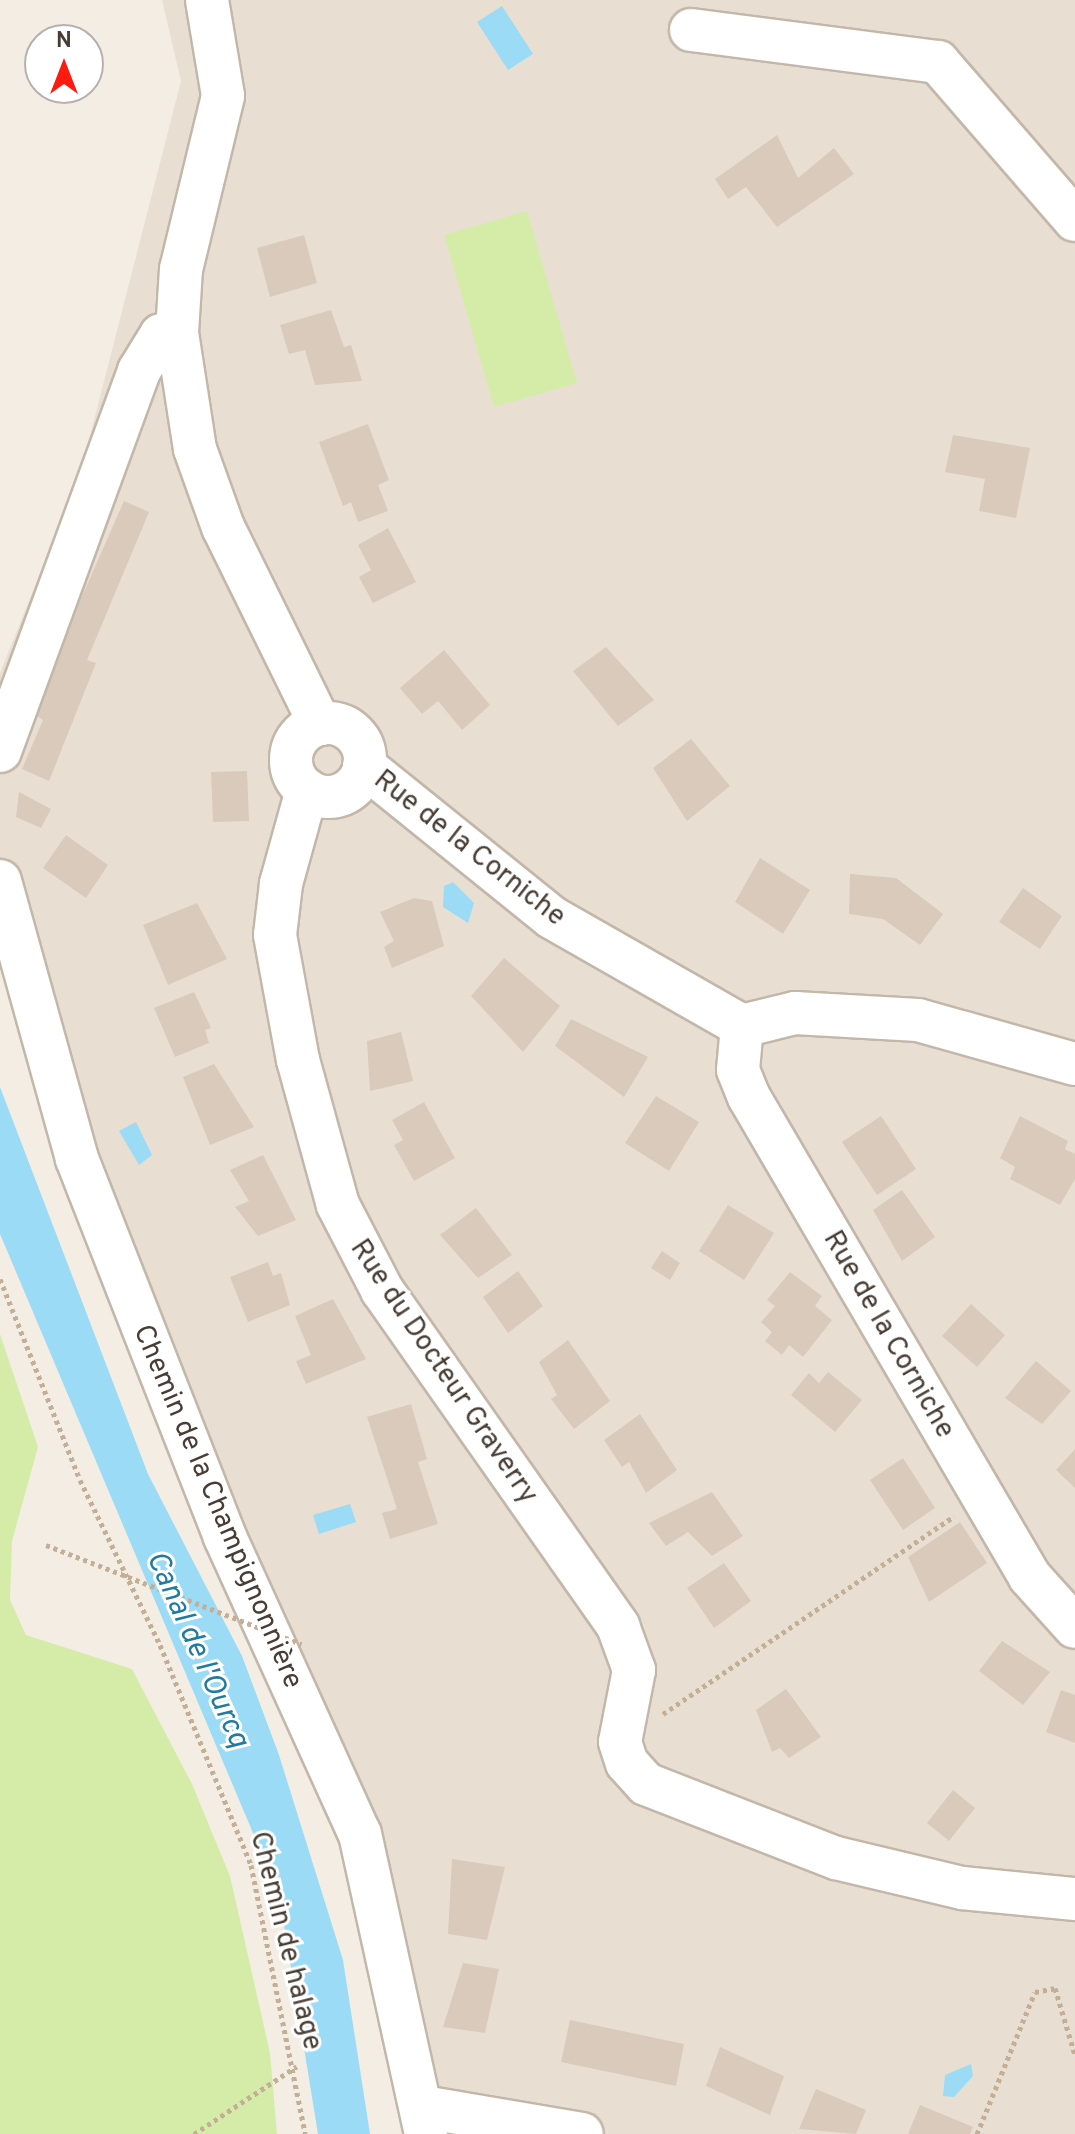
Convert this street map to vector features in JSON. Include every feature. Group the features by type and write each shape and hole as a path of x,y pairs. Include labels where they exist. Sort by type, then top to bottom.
{"street":[{"path":"207,0 223,96 181,269 177,333 195,449 223,527 320,724"},
{"path":"691,30 938,62 1075,220"},
{"path":"0,751 139,371 161,335 177,333"},
{"path":"320,724 350,730 364,766 342,794 307,790 293,776 293,747 320,724"},
{"name":"Rue de la Corniche","path":"364,766 551,917 742,1026 738,1070 749,1097 1030,1577 1075,1627"},
{"name":"Rue du Docteur Graverry","path":"307,790 281,884 275,935 298,1060 338,1205 382,1290 618,1626 634,1670 620,1742 646,1784 776,1839 899,1875 1075,1899"},
{"name":"Chemin de la Champignonnière","path":"0,881 87,1187 225,1537 360,1834 424,2120"},
{"path":"742,1026 795,1013 918,1020 1075,1064"},
{"path":"424,2120 582,2134"}],"path":[{"name":"Chemin de halage","path":"0,1279 80,1480 160,1645 251,1865 297,2066 305,2134"},
{"path":"663,1714 968,1506"},
{"path":"46,1545 301,1644"},
{"path":"977,2134 1035,1992 1055,1988 1075,2055"},
{"path":"194,2134 297,2066"}],"shaded area":[{"path":"162,0 1075,0 1075,2134 412,2134 366,1905 0,909 0,673 81,471 181,81"}],"green space":[{"path":"527,211 577,383 494,407 444,235"},
{"path":"0,1334 38,1447 12,1541 10,1600 26,1635 132,1669 192,1784 230,1876 270,2053 277,2134 0,2134"}],"water":[{"path":"502,6 533,54 508,70 477,22"},
{"path":"453,882 474,903 468,923 443,907 444,886"},
{"name":"Canal de l'Ourcq","path":"0,1087 148,1474 242,1656 279,1755 343,1960 370,2134 318,2134 284,1925 256,1840 0,1234"},
{"path":"136,1122 152,1155 139,1165 119,1131"},
{"path":"350,1504 356,1522 319,1534 313,1515"},
{"path":"971,2064 973,2076 954,2097 943,2096 945,2075"}],"building":[{"path":"777,135 798,178 834,148 854,174 777,227 746,187 728,199 715,179"},
{"path":"304,235 317,283 270,297 257,248"},
{"path":"331,310 344,347 351,345 362,381 315,385 305,350 289,354 280,325"},
{"path":"368,424 389,480 378,485 388,511 358,522 351,502 343,506 319,442"},
{"path":"953,435 1030,448 1016,518 979,511 985,479 945,472"},
{"path":"124,501 149,512 87,660 96,663 49,781 22,769 43,720 31,712"},
{"path":"388,528 416,582 373,603 359,577 371,570 358,545"},
{"path":"606,647 654,700 618,726 573,671"},
{"path":"444,650 490,705 462,730 438,701 422,714 400,688"},
{"path":"691,739 730,786 687,821 653,768"},
{"path":"247,771 249,821 213,822 211,772"},
{"path":"19,792 51,809 41,828 16,817"},
{"path":"66,835 108,865 86,898 43,868"},
{"path":"760,858 810,890 783,934 735,902"},
{"path":"850,874 896,878 943,914 920,945 883,919 849,914"},
{"path":"1023,888 1062,916 1040,949 999,922"},
{"path":"414,898 432,901 444,946 392,968 384,947 394,941 380,912"},
{"path":"197,903 227,959 168,985 143,925"},
{"path":"504,958 560,1006 523,1052 471,996"},
{"path":"194,992 211,1028 205,1030 209,1043 175,1057 154,1008"},
{"path":"571,1019 648,1057 624,1097 555,1046"},
{"path":"401,1032 413,1081 370,1091 367,1041"},
{"path":"214,1064 254,1127 210,1145 183,1077"},
{"path":"656,1096 699,1122 669,1171 625,1143"},
{"path":"424,1102 455,1158 414,1181 394,1145 403,1140 392,1120"},
{"path":"881,1116 916,1169 877,1195 842,1142"},
{"path":"1020,1116 1068,1141 1065,1149 1075,1154 1075,1179 1060,1205 1010,1179 1015,1167 1000,1158"},
{"path":"263,1155 296,1220 258,1236 235,1207 249,1201 230,1170"},
{"path":"902,1190 935,1237 902,1261 873,1210"},
{"path":"728,1205 774,1233 744,1280 699,1251"},
{"path":"476,1208 512,1255 478,1278 440,1235"},
{"path":"662,1251 680,1263 670,1280 651,1268"},
{"path":"268,1262 273,1276 281,1273 290,1305 248,1322 230,1277"},
{"path":"518,1271 543,1306 508,1333 483,1297"},
{"path":"790,1272 822,1296 815,1306 832,1320 803,1357 789,1345 782,1355 765,1341 772,1332 761,1322 775,1306 767,1300"},
{"path":"333,1299 366,1359 306,1384 296,1361 311,1355 295,1316"},
{"path":"971,1304 1005,1335 977,1367 942,1336"},
{"path":"568,1340 610,1401 574,1429 551,1399 557,1395 539,1362"},
{"path":"1036,1361 1071,1391 1042,1424 1005,1398"},
{"path":"828,1372 862,1400 835,1432 791,1395 809,1373 819,1383"},
{"path":"411,1404 427,1459 418,1462 438,1524 390,1539 382,1513 397,1509 367,1417"},
{"path":"640,1414 677,1470 646,1493 629,1462 622,1467 604,1440"},
{"path":"1075,1449 1075,1488 1056,1470"},
{"path":"903,1458 935,1508 903,1530 870,1480"},
{"path":"712,1492 743,1536 712,1556 688,1532 666,1546 649,1523"},
{"path":"960,1522 987,1563 929,1602 908,1557"},
{"path":"724,1563 751,1601 714,1628 687,1588"},
{"path":"1002,1641 1050,1672 1023,1705 979,1671"},
{"path":"786,1689 821,1737 789,1758 780,1748 772,1752 756,1710"},
{"path":"1061,1690 1075,1695 1075,1743 1046,1732"},
{"path":"953,1790 975,1808 949,1841 927,1823"},
{"path":"452,1859 505,1867 487,1940 448,1934"},
{"path":"463,1963 499,1969 485,2033 443,2027"},
{"path":"570,2020 684,2044 676,2086 561,2062"},
{"path":"720,2047 784,2076 770,2115 706,2086"},
{"path":"816,2089 866,2110 856,2134 799,2129"},
{"path":"920,2105 973,2127 970,2134 908,2134"}]}
